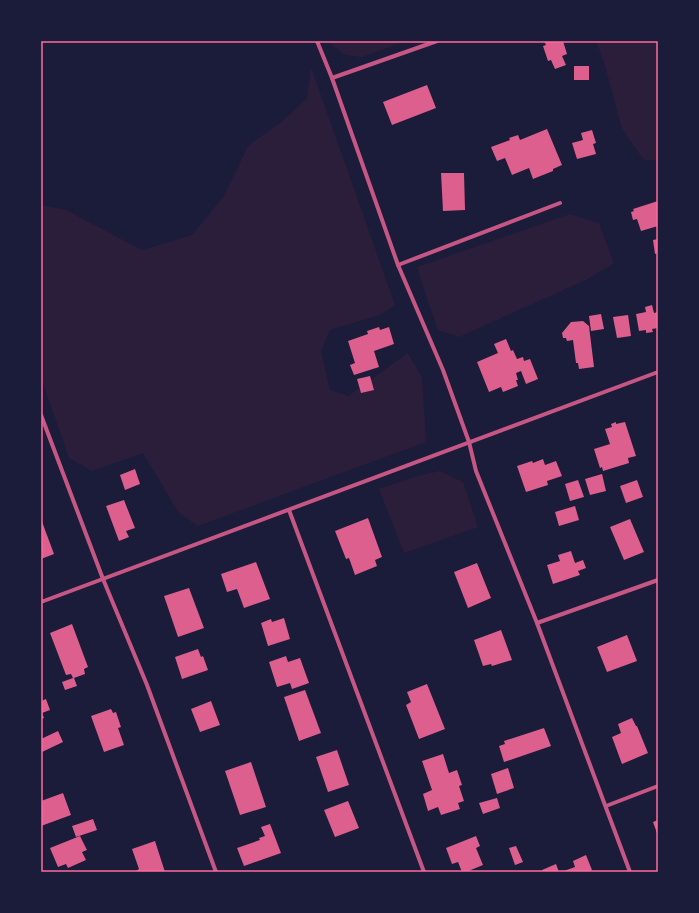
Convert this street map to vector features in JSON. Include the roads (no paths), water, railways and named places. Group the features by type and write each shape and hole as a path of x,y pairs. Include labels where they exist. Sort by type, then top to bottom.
{"street":[{"path":"318,41 398,265 443,370 469,442 476,471 537,623 630,872"},
{"path":"332,78 437,41"},
{"path":"398,265 560,203"},
{"path":"41,602 658,372"},
{"path":"41,415 103,579 147,685 216,872"},
{"path":"289,510 424,872"},
{"path":"537,623 658,580"},
{"path":"606,806 658,786"}]}
